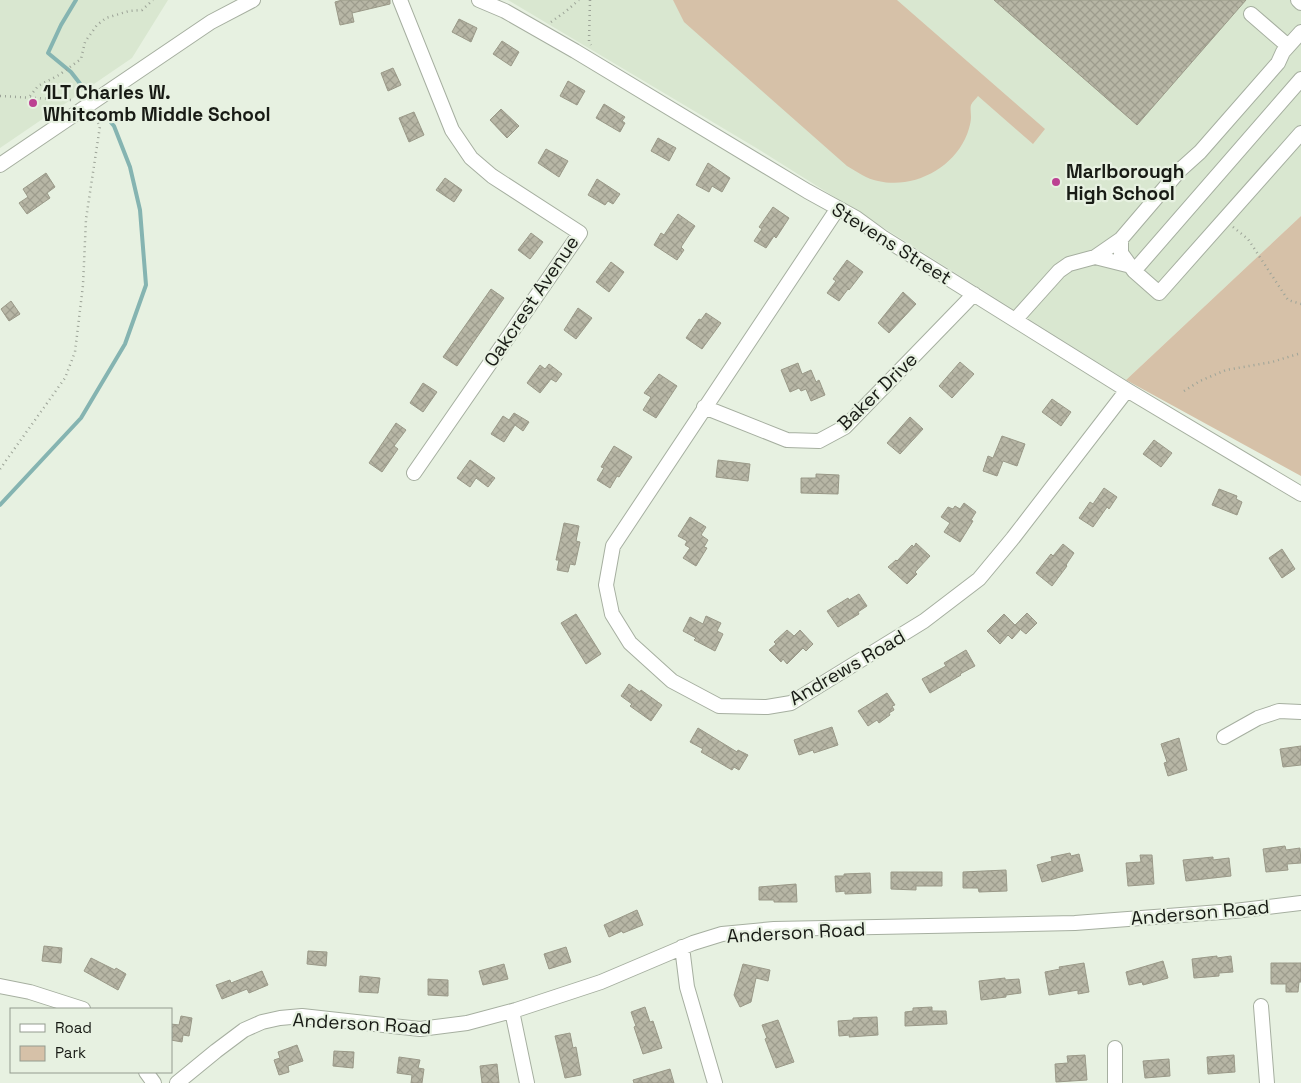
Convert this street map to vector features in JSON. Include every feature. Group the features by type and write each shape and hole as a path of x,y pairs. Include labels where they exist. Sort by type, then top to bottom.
{"street":[{"path":"0,165 211,22 253,0"},
{"name":"Oakcrest Avenue","path":"400,0 452,130 471,158 492,176 580,233 414,473"},
{"name":"Stevens Street","path":"479,0 505,11 575,51 838,208 1127,390 1301,494"},
{"path":"1251,14 1288,46"},
{"path":"1015,320 1059,271 1069,264 1095,257 1121,239 1180,170 1200,152 1278,63 1283,52 1301,32"},
{"path":"1132,268 1301,80"},
{"path":"1121,239 1121,253 1132,268 1159,293 1301,133"},
{"name":"Andrews Road","path":"838,208 613,546 606,584 612,614 630,643 672,681 719,706 766,706 791,703 924,621 979,579 1127,390"},
{"path":"1095,257 1132,268"},
{"name":"Baker Drive","path":"704,407 787,440 819,441 845,427 974,294"},
{"path":"1224,737 1265,715 1279,711 1301,712"},
{"name":"Anderson Road","path":"177,1083 216,1050 244,1030 262,1022 302,1016 420,1029 467,1023 512,1011 601,982 682,947 722,934 774,929 1075,923 1234,911 1301,903"},
{"path":"682,947 687,987 715,1083"},
{"path":"0,986 30,992 80,1008"},
{"path":"1261,1006 1267,1083"},
{"path":"512,1011 527,1083"},
{"path":"1114,1048 1115,1083"}],"path":[{"path":"30,96 38,86 72,67 81,58 85,42 97,25 106,18 129,11 142,10 153,0"},
{"path":"547,23 565,12 579,0"},
{"path":"590,0 589,41 592,48"},
{"path":"0,96 30,96 75,101"},
{"path":"0,469 65,378 75,352 83,293 86,219 100,126 96,117 87,121"},
{"path":"1225,219 1248,239 1288,300 1301,304"},
{"path":"1184,391 1200,381 1226,370 1272,362 1301,353"}],"shaded area":[{"name":"1LT Charles W. Whitcomb Middle School","path":"0,0 168,0 132,58 0,148"},
{"name":"Marlborough High School","path":"508,0 1301,0 1301,216 1126,380 758,149"}],"green space":[{"path":"673,0 897,0 1045,129 1033,144 978,96 971,105 970,122 965,139 950,160 940,168 929,175 904,182 891,183 870,179 847,166 684,22"},
{"path":"1301,216 1301,476 1126,380"}],"building":[{"path":"342,0 390,0 390,4 352,13 354,22 340,25 335,2"},
{"name":"Marlborough High School","path":"994,0 1246,0 1137,125"},
{"path":"459,19 477,28 471,42 452,32"},
{"path":"502,41 519,52 511,66 493,54"},
{"path":"393,68 401,85 388,91 381,73"},
{"path":"568,81 585,91 577,105 560,96"},
{"path":"604,104 625,117 622,121 625,123 620,132 596,118"},
{"path":"501,109 519,126 507,138 490,120"},
{"path":"414,112 424,135 409,142 399,118"},
{"path":"658,138 676,148 669,161 651,151"},
{"path":"546,149 568,161 559,177 538,163"},
{"path":"708,163 730,178 722,192 712,186 709,192 696,185"},
{"path":"46,173 55,187 47,193 50,198 27,214 19,203 28,197 23,189"},
{"path":"445,178 462,190 454,202 436,190"},
{"path":"597,179 620,194 613,204 608,201 605,205 588,195"},
{"path":"773,207 789,218 776,238 774,236 766,248 754,241 762,229 759,227"},
{"path":"678,214 695,226 681,247 684,250 677,260 654,245 661,233 664,235"},
{"path":"531,233 543,242 530,259 518,250"},
{"path":"847,260 863,272 839,301 827,293 836,281 833,279"},
{"path":"611,262 624,272 609,292 596,282"},
{"path":"491,289 504,298 457,366 443,357"},
{"path":"903,292 916,304 889,333 878,323"},
{"path":"11,301 20,314 9,321 1,309"},
{"path":"578,308 592,318 576,339 564,330"},
{"path":"706,313 721,323 702,349 686,338 699,319 701,320"},
{"path":"960,362 974,374 952,398 939,386"},
{"path":"798,363 802,374 811,370 816,382 819,380 825,395 811,401 806,389 801,391 799,388 790,392 781,370"},
{"path":"549,364 562,374 556,382 551,379 540,393 527,383 540,365 545,369"},
{"path":"659,374 677,386 656,418 643,410 651,397 644,393"},
{"path":"423,383 437,392 423,412 410,403"},
{"path":"1052,399 1071,412 1061,426 1042,412"},
{"path":"514,413 529,422 523,431 515,425 504,442 491,434 503,416 509,420"},
{"path":"910,417 923,429 900,454 887,443"},
{"path":"396,423 406,430 394,446 398,449 382,472 369,463"},
{"path":"1002,436 1025,444 1017,466 1003,461 997,476 983,471 988,456 993,458"},
{"path":"1154,440 1172,453 1161,467 1143,454"},
{"path":"614,446 632,457 610,488 597,480 604,468 601,467"},
{"path":"470,460 495,478 488,487 476,478 470,487 457,478"},
{"path":"718,460 750,464 748,481 716,477"},
{"path":"816,474 839,475 838,494 801,493 801,478 816,478"},
{"path":"1104,488 1117,497 1109,509 1107,507 1093,527 1079,518 1090,502 1093,504"},
{"path":"1219,489 1237,496 1236,499 1242,502 1237,515 1212,505"},
{"path":"964,503 976,512 971,520 973,521 960,542 944,532 950,523 941,517 948,507 953,509 955,506 960,509"},
{"path":"690,517 706,527 701,535 708,540 704,547 707,548 696,566 683,558 690,548 685,545 687,541 678,536"},
{"path":"564,523 579,526 576,541 580,542 575,565 570,564 568,572 557,570 559,560 556,560"},
{"path":"916,543 930,556 907,584 888,567 897,561 912,545 914,547"},
{"path":"1063,544 1074,553 1052,586 1036,573 1051,554 1053,556"},
{"path":"1282,549 1295,569 1282,578 1269,558"},
{"path":"859,594 867,606 858,612 859,614 838,627 827,611 848,598 849,600"},
{"path":"1027,613 1037,623 1026,634 1015,625"},
{"path":"576,614 601,654 586,664 561,623"},
{"path":"1004,614 1020,630 1012,639 1008,635 1000,644 987,631"},
{"path":"706,616 721,623 717,631 723,634 715,651 694,640 696,638 683,631 690,617 703,624"},
{"path":"787,630 794,636 800,630 813,644 806,651 803,648 787,664 783,659 781,662 769,650 776,644 774,642"},
{"path":"966,650 975,666 930,693 922,679 946,666 944,663"},
{"path":"629,684 662,705 651,721 630,706 632,704 621,696"},
{"path":"887,693 895,705 892,706 894,710 879,723 877,720 868,726 858,711"},
{"path":"832,727 838,745 814,753 813,750 799,755 794,740"},
{"path":"698,728 737,752 738,750 748,755 739,770 734,767 732,770 701,752 703,749 690,742"},
{"path":"1179,738 1187,770 1168,776 1164,763 1167,762 1161,744"},
{"path":"1301,746 1301,765 1283,767 1280,749"},
{"path":"1285,846 1286,850 1300,848 1301,863 1287,864 1288,870 1266,872 1263,849"},
{"path":"1070,853 1071,856 1079,854 1083,871 1042,882 1037,865 1052,861 1051,857"},
{"path":"1140,855 1152,855 1154,884 1128,886 1126,863 1141,862"},
{"path":"1213,857 1213,860 1229,858 1231,876 1186,881 1183,860"},
{"path":"1006,870 1007,891 979,892 978,888 963,888 963,872"},
{"path":"891,872 942,872 942,886 916,886 916,890 891,889"},
{"path":"870,873 871,893 845,894 845,891 836,892 835,876"},
{"path":"796,884 797,902 759,900 759,887"},
{"path":"637,910 643,925 609,937 604,925"},
{"path":"44,946 62,948 61,963 42,961"},
{"path":"566,947 571,962 549,969 544,954"},
{"path":"308,951 327,952 326,966 307,964"},
{"path":"1217,956 1217,958 1231,956 1233,972 1219,973 1219,976 1194,978 1192,959"},
{"path":"91,958 126,974 118,990 84,971"},
{"path":"1163,961 1168,978 1143,985 1142,982 1129,985 1126,972"},
{"path":"1084,963 1089,992 1078,994 1078,990 1049,995 1045,972 1060,969 1059,967"},
{"path":"1271,963 1301,963 1301,982 1299,982 1298,992 1286,992 1286,984 1271,984"},
{"path":"504,964 508,979 483,985 479,971"},
{"path":"743,964 770,970 768,981 756,978 751,1002 740,1007 734,995"},
{"path":"262,971 268,985 249,993 247,989 222,999 216,985 230,980 231,983"},
{"path":"360,976 380,978 378,993 359,992"},
{"path":"1005,978 1005,980 1019,979 1021,993 981,1000 979,981"},
{"path":"428,979 448,980 448,996 428,995"},
{"path":"645,1007 650,1022 653,1021 662,1048 643,1054 631,1012"},
{"path":"932,1007 932,1011 946,1011 947,1024 905,1026 905,1012 913,1011 913,1008"},
{"path":"181,1016 192,1018 189,1036 183,1035 182,1042 172,1040 172,1024 179,1025"},
{"path":"877,1017 878,1035 839,1036 838,1021"},
{"path":"778,1020 794,1062 776,1068 762,1025"},
{"path":"570,1033 573,1048 576,1047 581,1075 565,1078 555,1036"},
{"path":"297,1045 303,1061 288,1066 289,1072 279,1075 274,1060 280,1058 278,1052"},
{"path":"334,1051 354,1052 353,1068 333,1066"},
{"path":"1085,1055 1087,1080 1056,1082 1055,1064 1068,1063 1067,1056"},
{"path":"1234,1055 1235,1072 1208,1074 1207,1057"},
{"path":"399,1057 420,1060 418,1068 424,1069 422,1083 411,1083 412,1075 397,1073"},
{"path":"1169,1059 1170,1076 1145,1078 1143,1061"},
{"path":"497,1064 499,1083 482,1083 480,1066"},
{"path":"670,1069 674,1083 634,1083 633,1080"}],"waterway":[{"path":"76,0 61,25 48,53 71,72 85,90"},
{"path":"0,505 81,418 125,344 146,285 140,210 130,167 114,126 103,113"}],"place":[{"name":"1LT Charles W. Whitcomb Middle School","path":"33,103"},
{"name":"Marlborough High School","path":"1056,182"}]}
